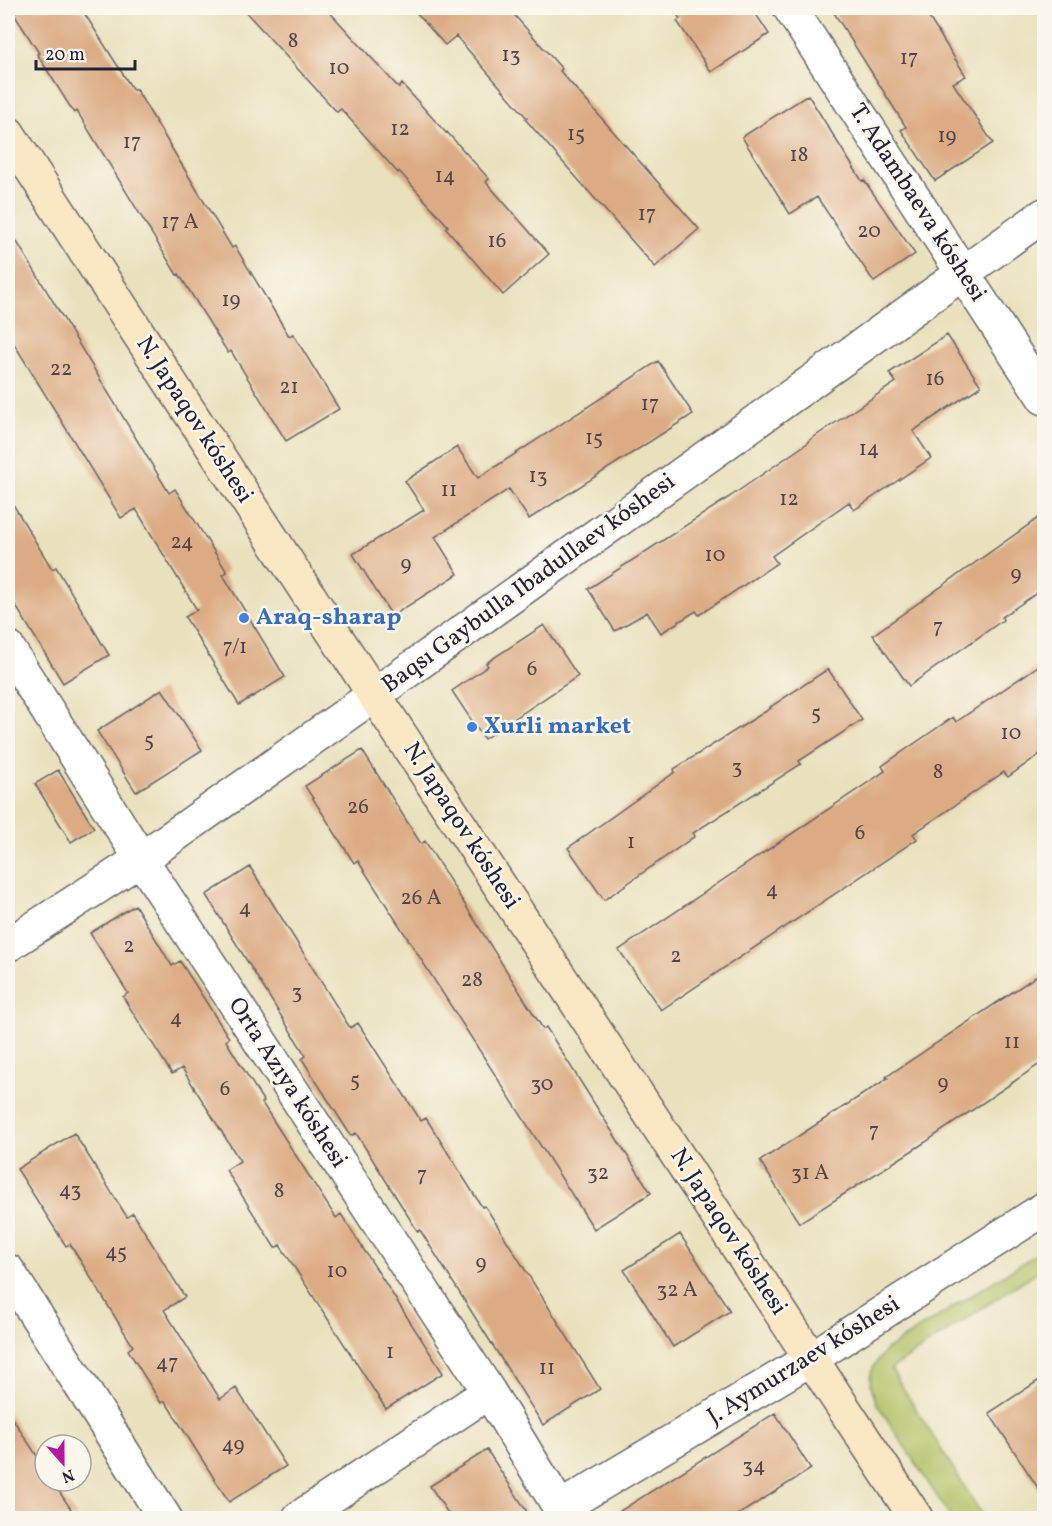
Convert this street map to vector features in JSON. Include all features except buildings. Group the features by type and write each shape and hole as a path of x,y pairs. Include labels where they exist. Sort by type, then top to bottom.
{"main road":[{"name":"N. Japaqov kóshesi","path":"8,133 374,695 916,1518"}],"street":[{"name":"T. Adambaeva kóshesi","path":"789,8 1044,398"},
{"name":"Baqsı Gaybulla Ibadullaev kóshesi","path":"8,945 141,859 374,695 1044,215"},
{"name":"Orta Azıya kóshesi","path":"8,648 141,859 489,1392 563,1513"},
{"name":"J. Aymurzaev kóshesi","path":"563,1513 812,1358 1044,1209"},
{"path":"8,1271 165,1518"},
{"path":"299,1518 489,1392"}],"green space":[{"path":"1044,1249 1044,1267 891,1369 984,1518 951,1518 877,1404 870,1381 872,1370 886,1350"}],"place":[{"name":"Araq-sharap","path":"244,618"},
{"name":"Xurli market","path":"472,727"}]}
